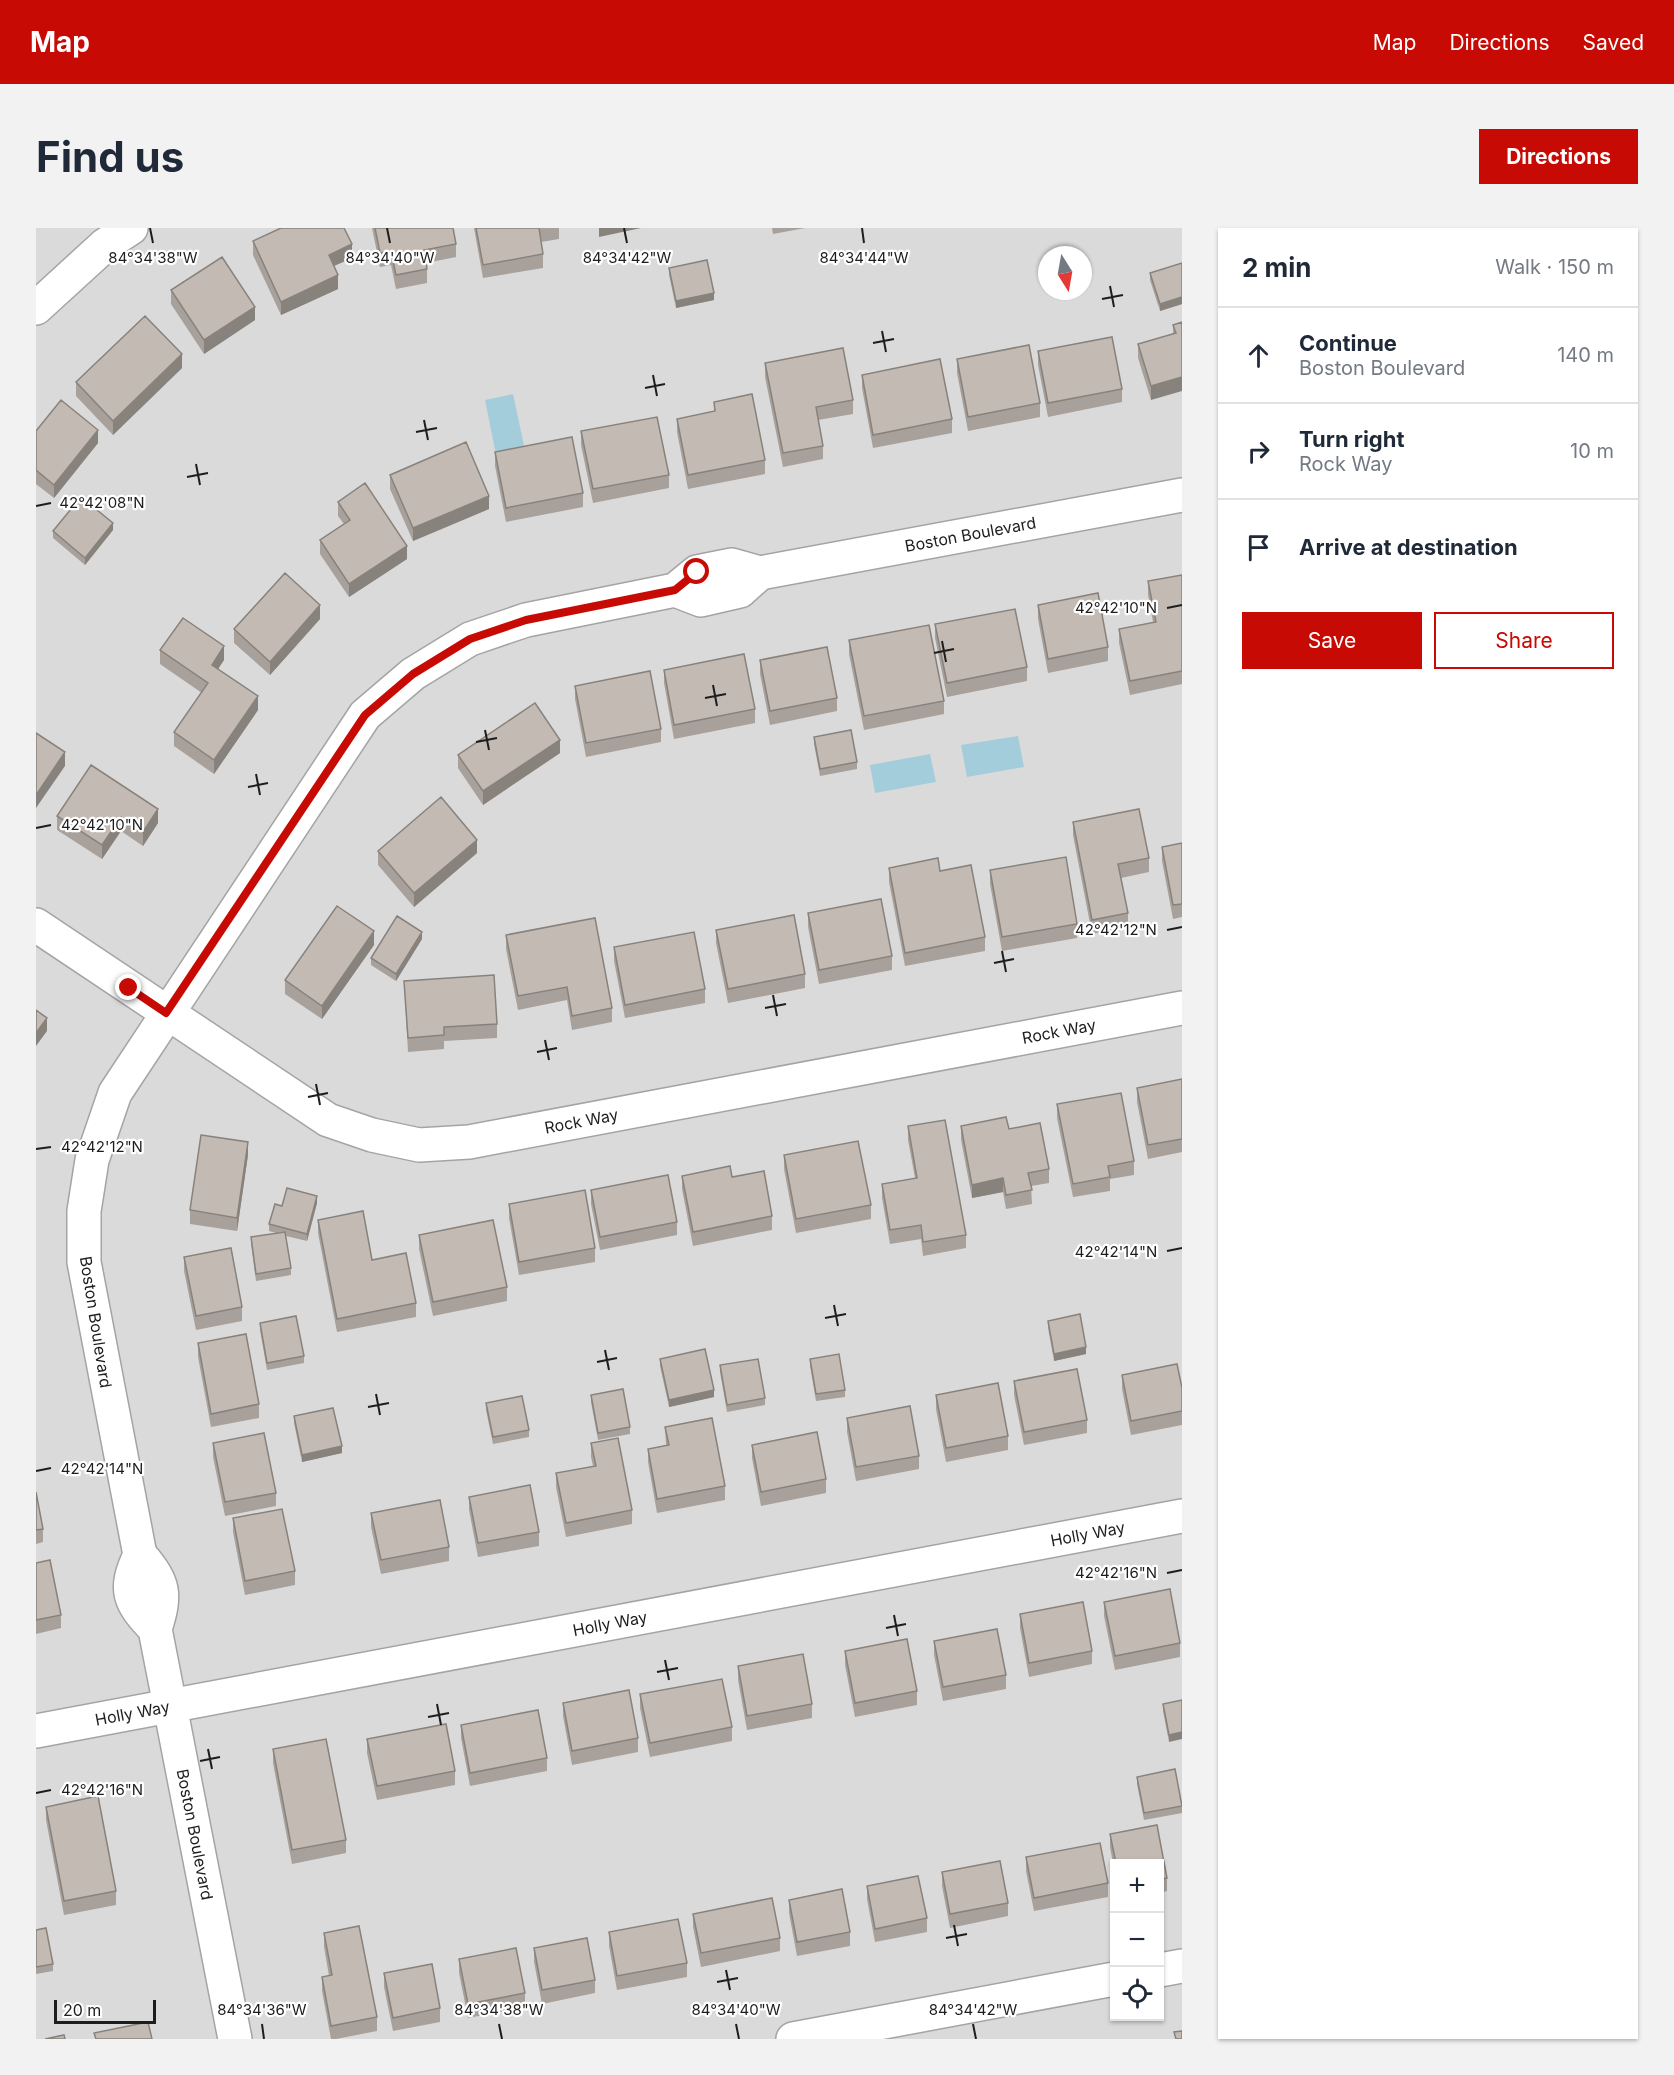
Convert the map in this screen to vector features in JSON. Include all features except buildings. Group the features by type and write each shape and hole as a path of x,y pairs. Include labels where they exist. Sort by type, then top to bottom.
{"street":[{"path":"36,308 105,245 131,228"},
{"name":"Boston Boulevard","path":"235,2039 154,1629 163,1604 157,1573 140,1555 84,1262 84,1211 92,1160 115,1093 365,715 413,674 470,639 526,620 675,590 701,600 740,591 760,573 1182,495"},
{"name":"Rock Way","path":"36,925 328,1120 372,1136 419,1145 480,1140 1182,1008"},
{"name":"Holly Way","path":"36,1731 1182,1516"},
{"path":"1164,1969 1182,1966"},
{"path":"793,2039 1110,1980"}],"shaded area":[{"path":"36,228 1182,228 1182,2039 36,2039"}],"water":[{"path":"513,394 525,450 496,455 485,400"},
{"path":"1018,736 1024,767 967,777 961,745"},
{"path":"930,754 936,782 875,793 870,765"}],"route":[{"path":"129,988 166,1013 365,715 413,674 470,639 526,620 675,590 697,572"}]}
